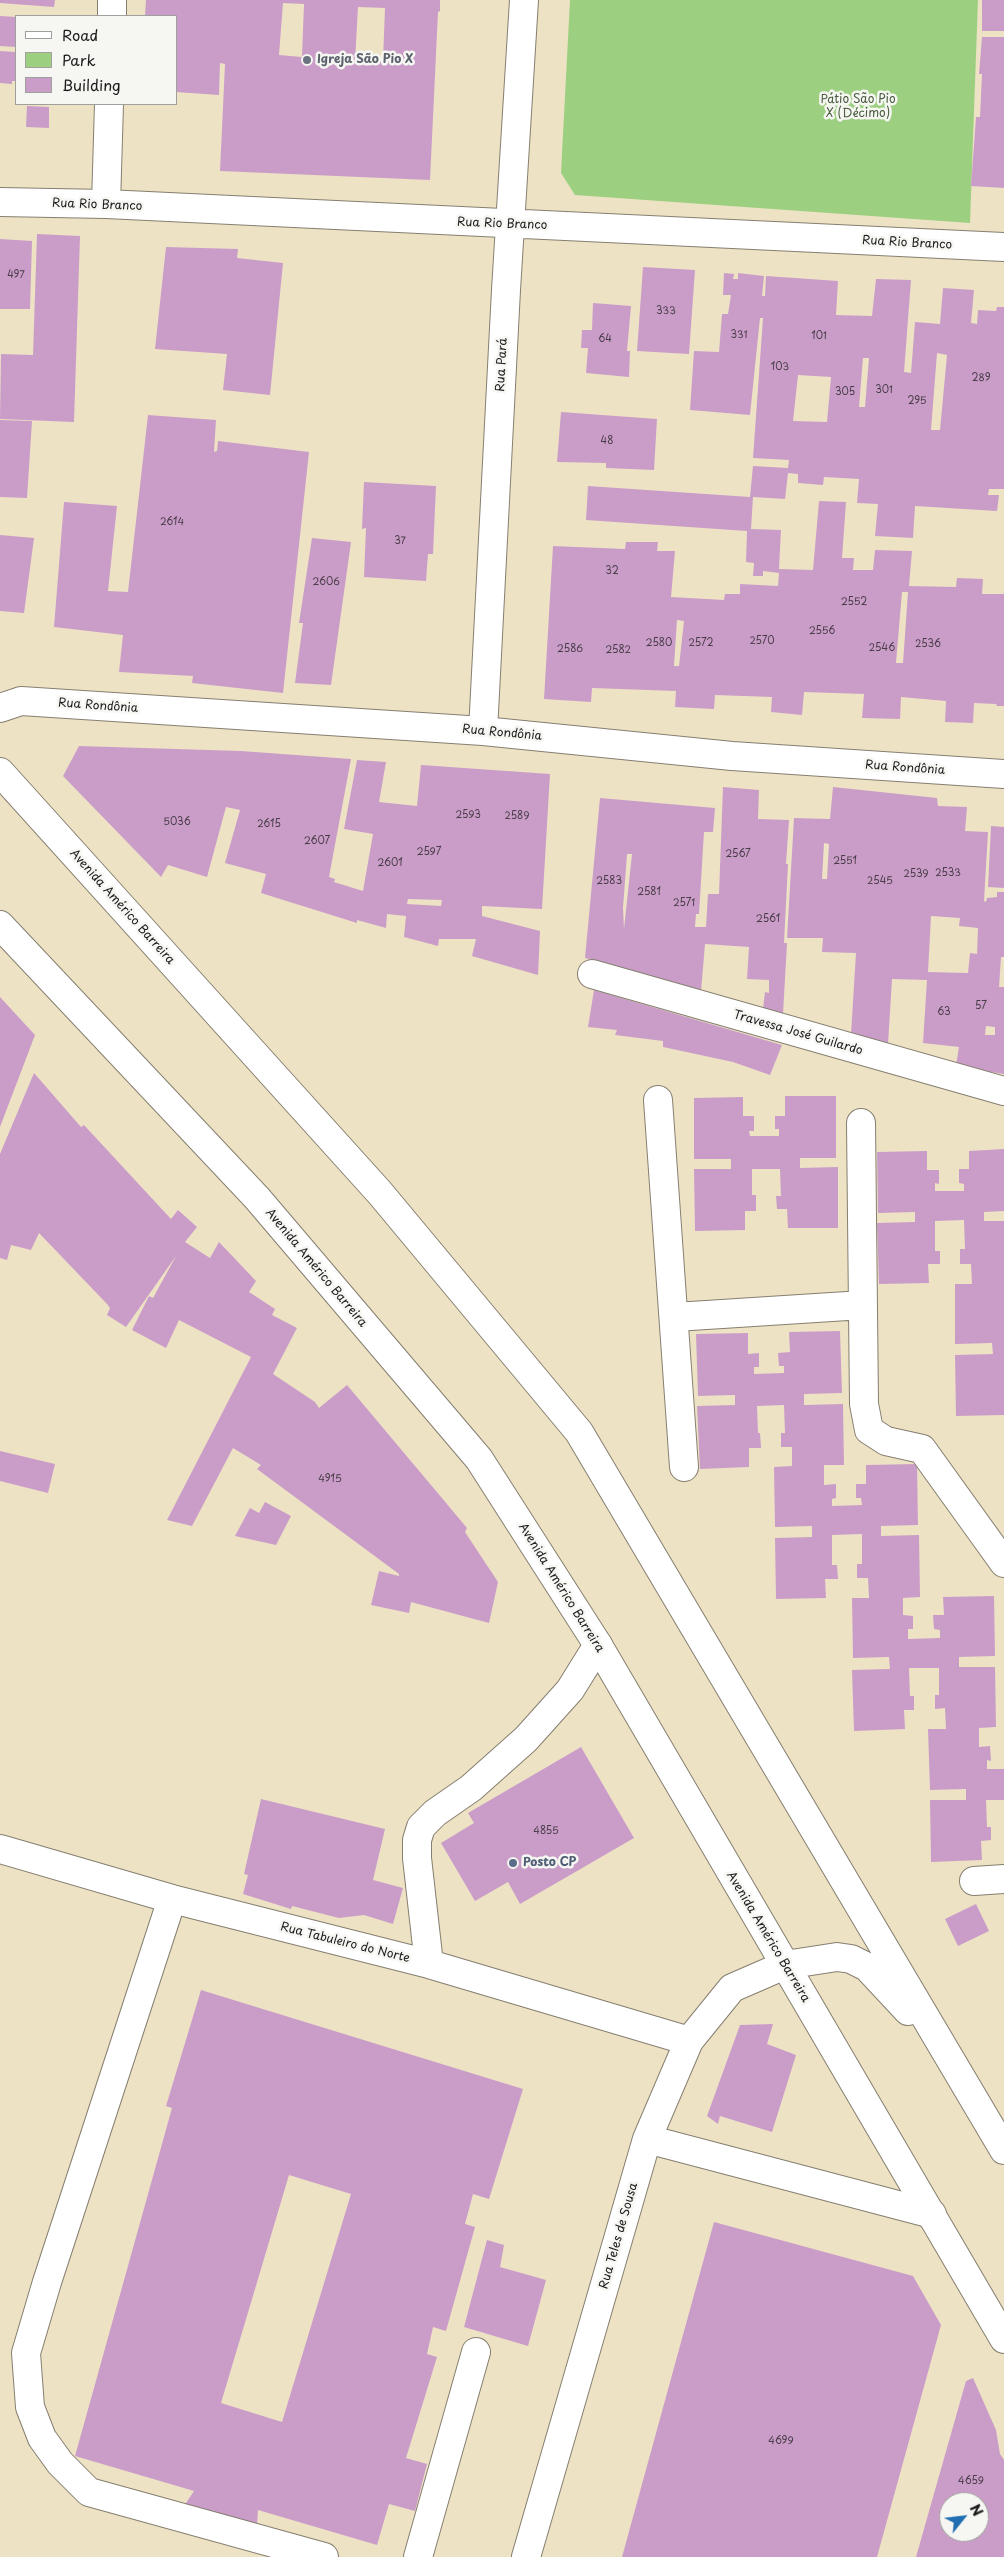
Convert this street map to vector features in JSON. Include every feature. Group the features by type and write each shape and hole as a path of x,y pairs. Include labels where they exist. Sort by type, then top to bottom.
{"street":[{"path":"112,0 112,15"},
{"name":"Rua Pará","path":"484,731 510,225 524,0"},
{"path":"106,204 109,105"},
{"name":"Rua Rio Branco","path":"0,202 106,204 510,225 1004,247"},
{"name":"Rua Rondônia","path":"0,708 21,701 484,731 732,756 1004,774"},
{"name":"Avenida Américo Barreira","path":"0,772 380,1193 579,1432 1004,2150"},
{"name":"Avenida Américo Barreira","path":"0,925 257,1198 479,1459 598,1645 1004,2339"},
{"name":"Travessa José Guilardo","path":"592,974 1004,1091"},
{"path":"658,1100 675,1317 684,1467"},
{"path":"861,1123 864,1404 869,1430 886,1441 922,1449 1004,1563"},
{"path":"675,1317 863,1305"},
{"path":"430,1964 417,1858 417,1840 422,1827 436,1813 471,1788 526,1739 570,1690 598,1645"},
{"name":"Rua Tabuleiro do Norte","path":"0,1849 172,1899 430,1964 689,2041"},
{"path":"974,1881 1004,1879"},
{"path":"172,1899 47,2282 26,2353 30,2407 42,2438 60,2463 89,2492 324,2557"},
{"name":"Rua Teles de Sousa","path":"526,2557 647,2139 689,2041 732,1988 785,1965 836,1957 851,1959 867,1967 941,2044"},
{"path":"647,2139 932,2214"},
{"path":"418,2557 476,2352"}],"green space":[{"name":"Pátio São Pio X (Décimo)","path":"570,0 978,0 970,223 575,195 561,173"}],"building":[{"path":"0,0 55,0 54,7 0,3"},
{"name":"Igreja São Pio X","path":"146,0 440,0 430,180 220,171 225,64 220,63 219,95 178,92 178,15 145,15","holes":["283,3 304,4 302,57 279,55","358,7 385,8 383,61 355,61"]},
{"path":"982,0 1004,0 1004,31 982,31"},
{"path":"0,16 15,17 15,47 0,46"},
{"path":"982,37 1004,37 1004,188 971,186 976,117 980,117 982,74 979,74"},
{"path":"0,51 15,52 15,81 12,81 12,84 0,83"},
{"path":"27,106 49,107 49,128 26,127"},
{"path":"37,234 80,236 74,422 0,419 1,354 33,355"},
{"path":"0,239 32,241 30,309 0,309"},
{"path":"166,247 238,249 237,258 283,263 270,395 223,390 227,354 155,349"},
{"path":"643,267 695,270 689,354 637,351"},
{"path":"724,273 734,274 733,279 738,279 738,273 764,276 762,296 765,296 766,276 838,281 836,315 872,316 876,279 911,280 904,372 911,373 915,322 940,324 943,288 974,290 971,323 977,324 978,310 996,311 997,307 1004,307 1004,489 989,489 988,495 999,495 997,511 915,506 913,538 875,536 878,504 857,503 859,479 824,477 823,485 798,483 798,474 788,473 785,499 753,497 751,529 781,530 779,569 813,570 819,501 846,502 842,558 854,558 853,570 873,570 875,550 912,551 909,586 956,587 957,578 983,579 982,594 1004,594 1004,706 974,703 973,723 945,722 946,701 901,697 900,719 862,718 864,694 804,692 802,715 771,712 772,697 715,695 714,709 675,707 676,691 592,688 591,702 544,699 553,546 625,549 626,542 658,542 657,551 675,551 671,597 724,600 725,594 740,594 740,584 778,586 779,573 763,571 763,576 753,576 754,563 746,562 747,531 586,520 588,486 750,497 753,466 788,468 789,460 753,458 763,318 760,318 750,415 690,410 694,351 719,352 722,314 728,314 731,295 723,295","holes":["937,353 947,355 940,430 931,430","863,358 869,358 865,407 859,407","798,375 831,377 827,422 793,421","902,592 908,592 903,663 896,663","677,620 684,621 679,666 674,666"]},
{"path":"593,303 631,306 627,351 630,351 629,377 586,373 588,348 581,348 582,330 592,330"},
{"path":"561,412 657,419 654,470 606,468 606,463 557,462"},
{"path":"148,415 216,420 214,452 217,451 218,441 309,452 283,693 192,683 193,676 119,672 123,635 54,627 64,502 117,506 108,591 128,592"},
{"path":"0,420 32,421 27,498 0,497"},
{"path":"364,482 436,486 433,554 428,554 426,581 364,577 366,528 362,529"},
{"path":"0,535 34,538 24,613 0,611"},
{"path":"312,538 351,542 331,685 295,683 303,623 299,623"},
{"path":"79,746 241,751 351,759 329,877 335,879 334,882 363,891 373,834 344,829 357,760 386,762 379,802 417,806 421,765 550,774 542,909 482,906 482,916 540,931 538,975 472,956 476,939 439,939 438,946 404,937 406,916 387,914 386,928 357,920 357,923 261,893 266,874 225,863 240,810 226,807 207,877 168,865 161,877 63,776","holes":["408,899 442,900 441,906 407,904"]},
{"path":"723,787 759,790 758,819 789,820 784,943 787,943 783,1014 763,1009 765,992 769,993 769,980 747,979 749,947 705,944 701,991 585,958 600,798 715,808 713,832 704,832 699,914 696,914 695,927 706,927 708,894 719,894","holes":["627,854 632,854 624,929 623,908"]},
{"path":"833,787 937,798 938,806 967,807 965,831 988,832 984,901 986,902 987,898 997,897 997,892 1004,892 1004,957 1001,957 999,987 1004,987 1004,1074 991,1072 991,1075 956,1065 959,1047 923,1043 927,980 892,979 888,1044 851,1034 856,953 822,952 823,938 787,938 794,818 830,819","holes":["824,843 829,844 827,879 822,879","931,916 960,918 959,926 978,928 977,954 970,953 968,973 928,972","986,1026 995,1027 995,1035 985,1035"]},
{"path":"991,826 1004,827 1004,888 988,887"},
{"path":"594,990 782,1045 770,1075 733,1062 663,1047 663,1041 615,1035 617,1030 588,1027"},
{"path":"0,997 35,1035 0,1127"},
{"path":"34,1073 81,1127 84,1125 171,1219 178,1210 197,1227 185,1242 210,1258 219,1242 256,1281 249,1292 275,1309 272,1315 297,1328 273,1374 315,1402 319,1408 347,1385 467,1528 465,1532 498,1582 489,1623 411,1602 409,1613 371,1605 379,1571 399,1576 399,1574 257,1469 261,1465 233,1448 192,1526 167,1520 251,1357 179,1320 166,1348 132,1330 149,1296 153,1298 176,1256 126,1327 107,1315 110,1308 107,1304 39,1233 31,1250 11,1245 7,1260 0,1258 0,1154"},
{"path":"785,1096 836,1096 836,1158 800,1158 800,1168 838,1167 838,1228 788,1228 787,1209 777,1209 776,1196 781,1196 780,1169 752,1169 752,1195 756,1195 756,1211 745,1211 745,1230 695,1231 694,1169 731,1169 731,1159 694,1159 694,1098 743,1097 743,1116 754,1116 754,1131 749,1131 750,1136 779,1136 779,1129 775,1129 775,1116 785,1116"},
{"path":"1004,1149 1004,1211 984,1212 984,1221 1004,1221 1004,1415 956,1416 955,1355 993,1354 992,1343 955,1344 955,1284 972,1284 971,1264 960,1264 960,1249 965,1249 964,1220 935,1221 935,1251 940,1251 940,1264 928,1264 929,1283 879,1284 877,1223 915,1222 915,1212 878,1213 877,1152 927,1151 927,1170 939,1170 939,1184 935,1183 935,1191 964,1191 964,1184 959,1183 959,1169 969,1169 969,1151"},
{"path":"840,1331 842,1393 804,1394 804,1405 843,1404 844,1465 824,1465 824,1485 836,1484 836,1498 832,1499 832,1506 862,1505 861,1498 856,1498 856,1484 866,1484 866,1465 917,1464 918,1525 881,1526 881,1536 919,1535 920,1597 903,1598 903,1615 913,1616 913,1629 908,1629 908,1639 940,1638 940,1630 934,1629 933,1615 944,1615 943,1597 994,1596 995,1656 959,1657 959,1667 995,1667 996,1727 979,1728 979,1747 990,1746 991,1761 987,1760 987,1769 1004,1769 1004,1800 986,1800 987,1827 991,1827 991,1840 981,1841 982,1860 931,1862 930,1800 966,1800 966,1789 930,1790 928,1729 946,1729 945,1708 935,1709 935,1695 939,1695 939,1668 909,1668 910,1696 914,1696 914,1710 904,1710 905,1729 854,1731 852,1670 890,1669 889,1657 853,1658 852,1598 869,1598 868,1578 857,1578 857,1564 862,1564 862,1534 832,1535 832,1565 837,1565 838,1579 825,1579 826,1598 776,1599 775,1538 812,1537 812,1526 775,1527 774,1467 792,1466 792,1447 781,1447 781,1433 785,1433 784,1405 757,1406 758,1433 760,1433 761,1448 749,1448 749,1467 700,1469 697,1406 735,1405 735,1395 698,1396 696,1334 748,1333 748,1354 759,1353 759,1367 754,1367 754,1374 784,1373 784,1366 779,1366 778,1353 790,1352 789,1332"},
{"path":"0,1451 55,1464 48,1493 0,1481"},
{"path":"265,1502 291,1516 276,1545 235,1536 250,1508 259,1513"},
{"path":"581,1747 634,1838 520,1904 508,1882 475,1901 441,1843 474,1823 468,1813"},
{"path":"261,1799 385,1829 373,1880 403,1888 393,1924 364,1915 339,1918 292,1906 291,1909 243,1894 248,1875 244,1874"},
{"path":"976,1904 989,1931 958,1946 945,1919"},
{"path":"201,1990 523,2089 489,2199 473,2194 465,2224 475,2227 446,2331 433,2327 427,2354 437,2357 406,2458 427,2464 415,2511 389,2504 377,2545 258,2510 257,2526 184,2506 194,2491 75,2456 172,2108 166,2106","holes":["289,2175 351,2194 282,2422 221,2403"]},
{"path":"773,2024 767,2044 796,2055 772,2132 720,2116 718,2124 707,2116 740,2025"},
{"path":"714,2222 913,2276 941,2325 877,2557 622,2557"},
{"path":"487,2240 504,2245 500,2267 546,2280 528,2346 464,2327"},
{"path":"973,2378 996,2430 1000,2454 1004,2460 1004,2557 916,2557 966,2381"}],"place":[{"name":"Igreja São Pio X","path":"307,60"},
{"name":"Posto CP","path":"513,1863"}]}
